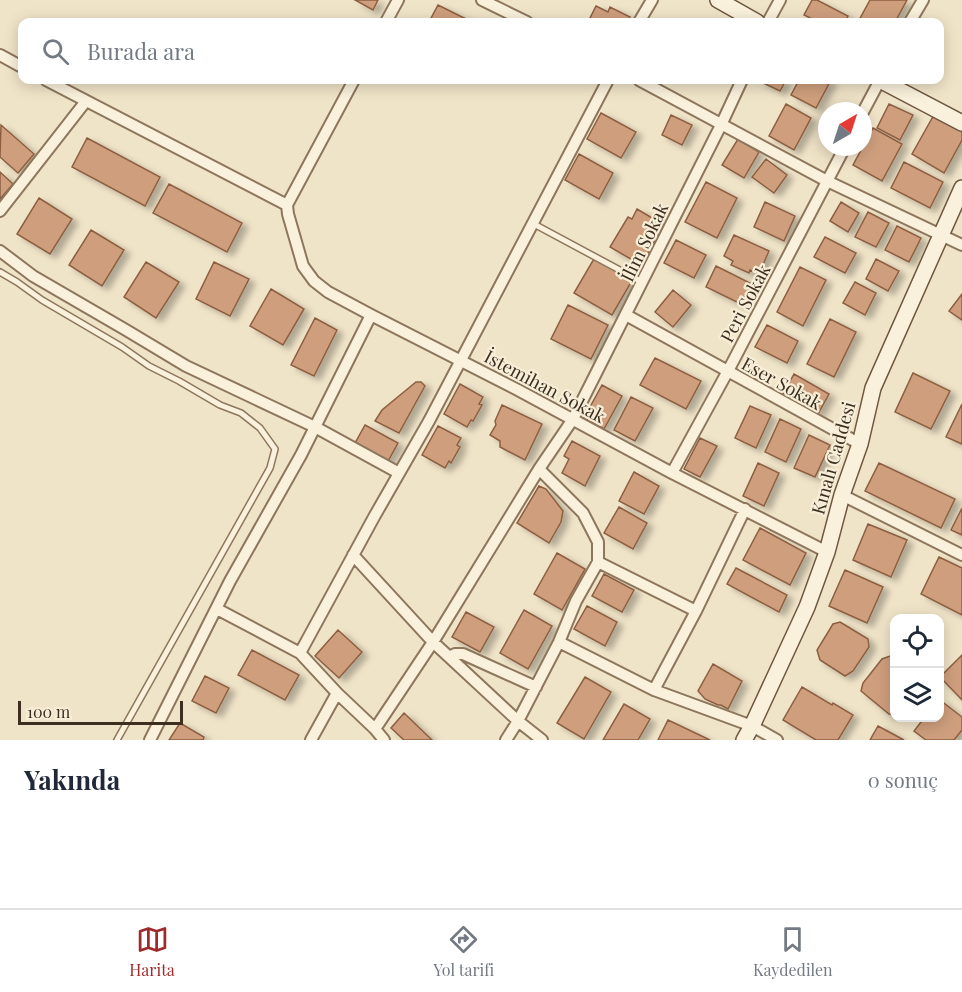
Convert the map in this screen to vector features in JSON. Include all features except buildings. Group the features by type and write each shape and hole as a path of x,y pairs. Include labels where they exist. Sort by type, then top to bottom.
{"street":[{"path":"388,18 398,0"},
{"path":"482,0 519,18"},
{"path":"641,18 652,0"},
{"path":"718,0 750,18"},
{"path":"770,18 780,0"},
{"path":"912,18 923,0"},
{"path":"0,55 18,65"},
{"path":"54,84 287,209 352,84"},
{"path":"300,653 429,421 606,84"},
{"path":"646,84 827,181 962,245"},
{"name":"İlim Sokak","path":"375,729 433,642 539,469 573,419 740,84"},
{"path":"868,102 878,84"},
{"path":"888,84 962,123"},
{"path":"0,211 86,101"},
{"name":"Peri Sokak","path":"672,473 840,156"},
{"name":"Kınalı Caddesi","path":"748,733 807,607 827,552 842,495 860,444 873,388 962,188"},
{"name":"İstemihan Sokak","path":"287,209 303,266 314,281 328,292 827,552"},
{"path":"0,251 33,276 186,366 315,427 399,473"},
{"path":"150,740 230,581 301,455 371,315"},
{"name":"Eser Sokak","path":"626,315 860,444"},
{"path":"506,740 560,642 576,601 598,562 598,542 583,513 539,469"},
{"path":"842,495 962,555"},
{"path":"654,690 696,611 745,509"},
{"path":"353,555 433,642 518,721 542,740"},
{"path":"598,562 696,611"},
{"path":"217,609 300,653 384,740"},
{"path":"560,642 654,690 748,733 777,740"},
{"path":"449,657 463,654 536,687"},
{"path":"311,740 337,693"}],"lane":[{"path":"532,224 642,282"},
{"path":"0,272 149,366 220,405 241,413 260,428 275,449 270,468 117,740"}]}
